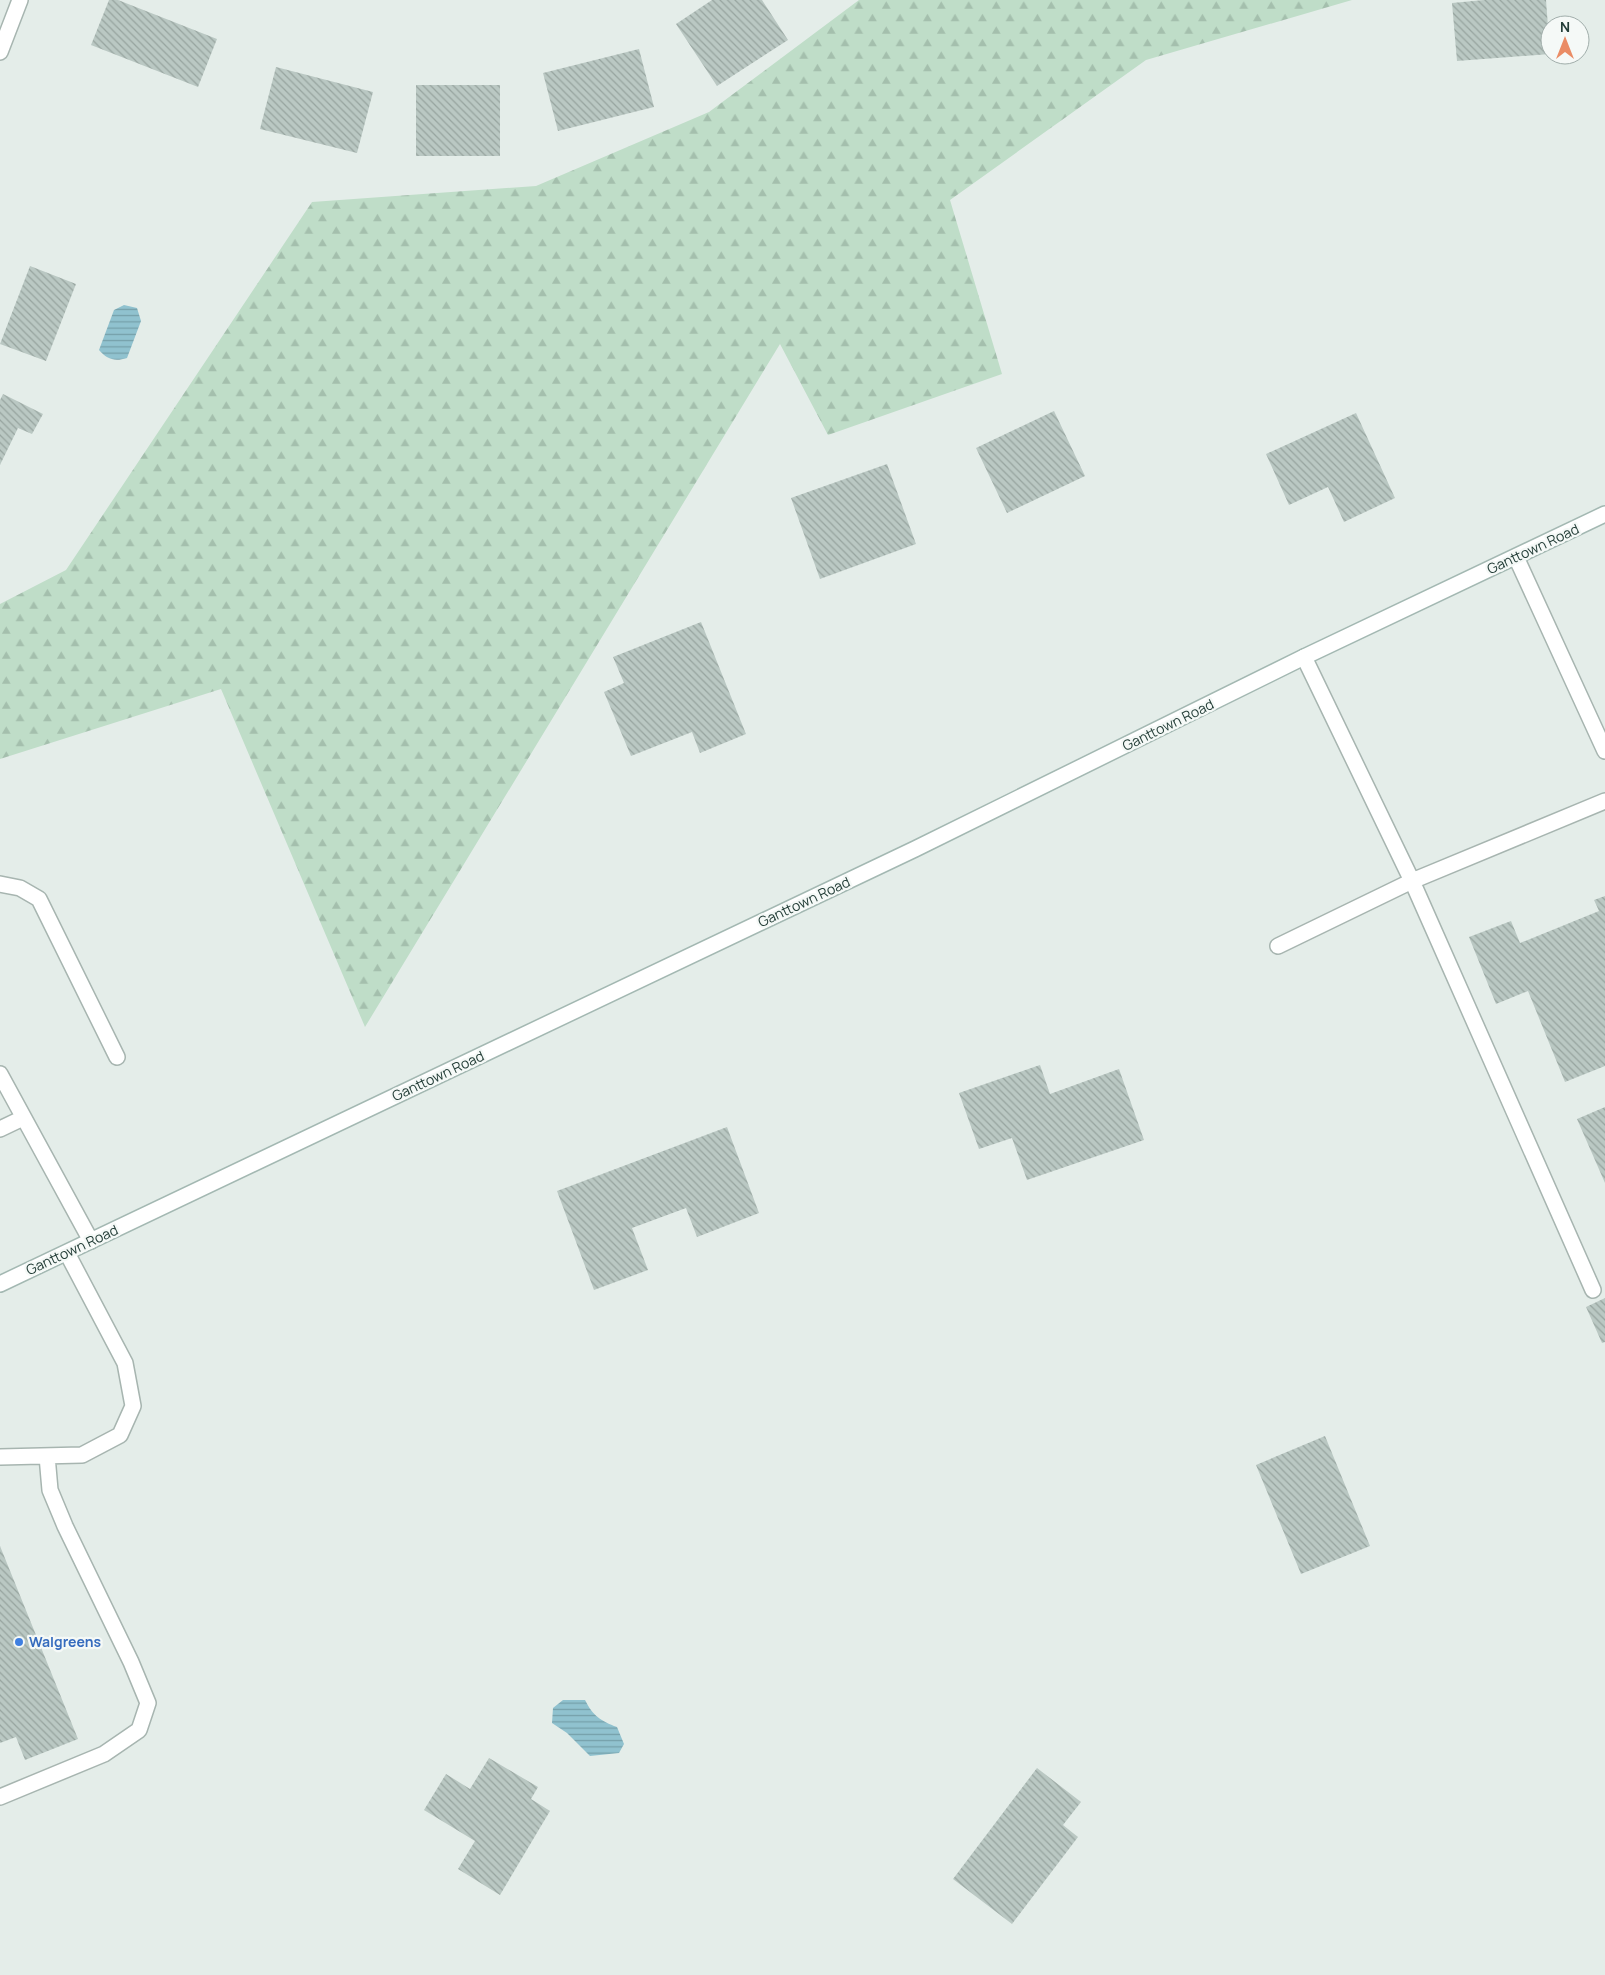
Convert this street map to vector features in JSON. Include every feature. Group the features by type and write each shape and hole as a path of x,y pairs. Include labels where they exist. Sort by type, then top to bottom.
{"street":[{"path":"0,52 20,0"},
{"name":"Ganttown Road","path":"0,1284 924,845 1304,657 1605,514"},
{"path":"1516,557 1605,751"},
{"path":"1304,657 1412,881 1593,1290"},
{"path":"1278,946 1412,881 1605,801"},
{"path":"0,884 20,888 39,899 117,1057"},
{"path":"0,1074 91,1241"},
{"path":"0,1129 23,1118"},
{"path":"0,1457 82,1455 120,1435 133,1406 125,1363 67,1253"},
{"path":"0,1798 104,1754 139,1730 148,1704 131,1662 69,1534 50,1490 47,1456"}],"green space":[{"path":"859,0 1352,0 1146,60 950,200 1002,374 828,435 780,344 365,1027 221,689 0,759 0,604 66,570 312,202 536,186 709,112"}],"water":[{"path":"124,305 137,308 141,321 127,358 115,360 108,358 99,350 114,310"},
{"path":"563,1700 585,1700 598,1717 617,1727 624,1744 619,1753 590,1756 567,1733 552,1723 553,1708"}],"building":[{"path":"109,0 118,0 217,39 198,87 91,45"},
{"path":"712,0 762,0 788,40 717,86 676,24"},
{"path":"1484,0 1546,0 1547,15 1540,15 1540,55 1457,61 1452,3"},
{"path":"639,49 654,107 558,131 543,73"},
{"path":"276,67 373,92 357,153 260,129"},
{"path":"416,85 500,85 500,156 416,156"},
{"path":"30,266 76,284 46,361 0,344"},
{"path":"3,394 43,414 32,434 18,428 0,465 0,400"},
{"path":"1054,411 1085,476 1007,513 976,448"},
{"path":"1356,413 1395,498 1344,522 1328,487 1289,505 1266,454"},
{"path":"887,464 916,544 820,579 791,498"},
{"path":"701,622 746,734 700,753 692,732 631,756 604,692 624,683 613,657"},
{"path":"1605,896 1605,1066 1565,1082 1528,991 1496,1004 1469,937 1511,921 1520,943 1599,911 1594,900"},
{"path":"1040,1065 1050,1094 1119,1069 1144,1140 1027,1180 1012,1138 979,1149 959,1093"},
{"path":"1605,1107 1605,1183 1577,1119"},
{"path":"727,1127 759,1213 697,1237 686,1208 632,1228 648,1270 594,1290 557,1191"},
{"path":"1605,1298 1605,1342 1602,1343 1586,1307"},
{"path":"1325,1436 1370,1546 1301,1574 1256,1465"},
{"name":"Walgreens","path":"0,1546 78,1739 25,1760 16,1737 0,1743"},
{"path":"489,1758 538,1787 531,1799 550,1811 500,1895 458,1869 475,1841 424,1810 446,1774 470,1789"},
{"path":"1037,1768 1081,1802 1063,1825 1078,1837 1012,1924 953,1879"}],"place":[{"name":"Walgreens","path":"19,1642"}]}
